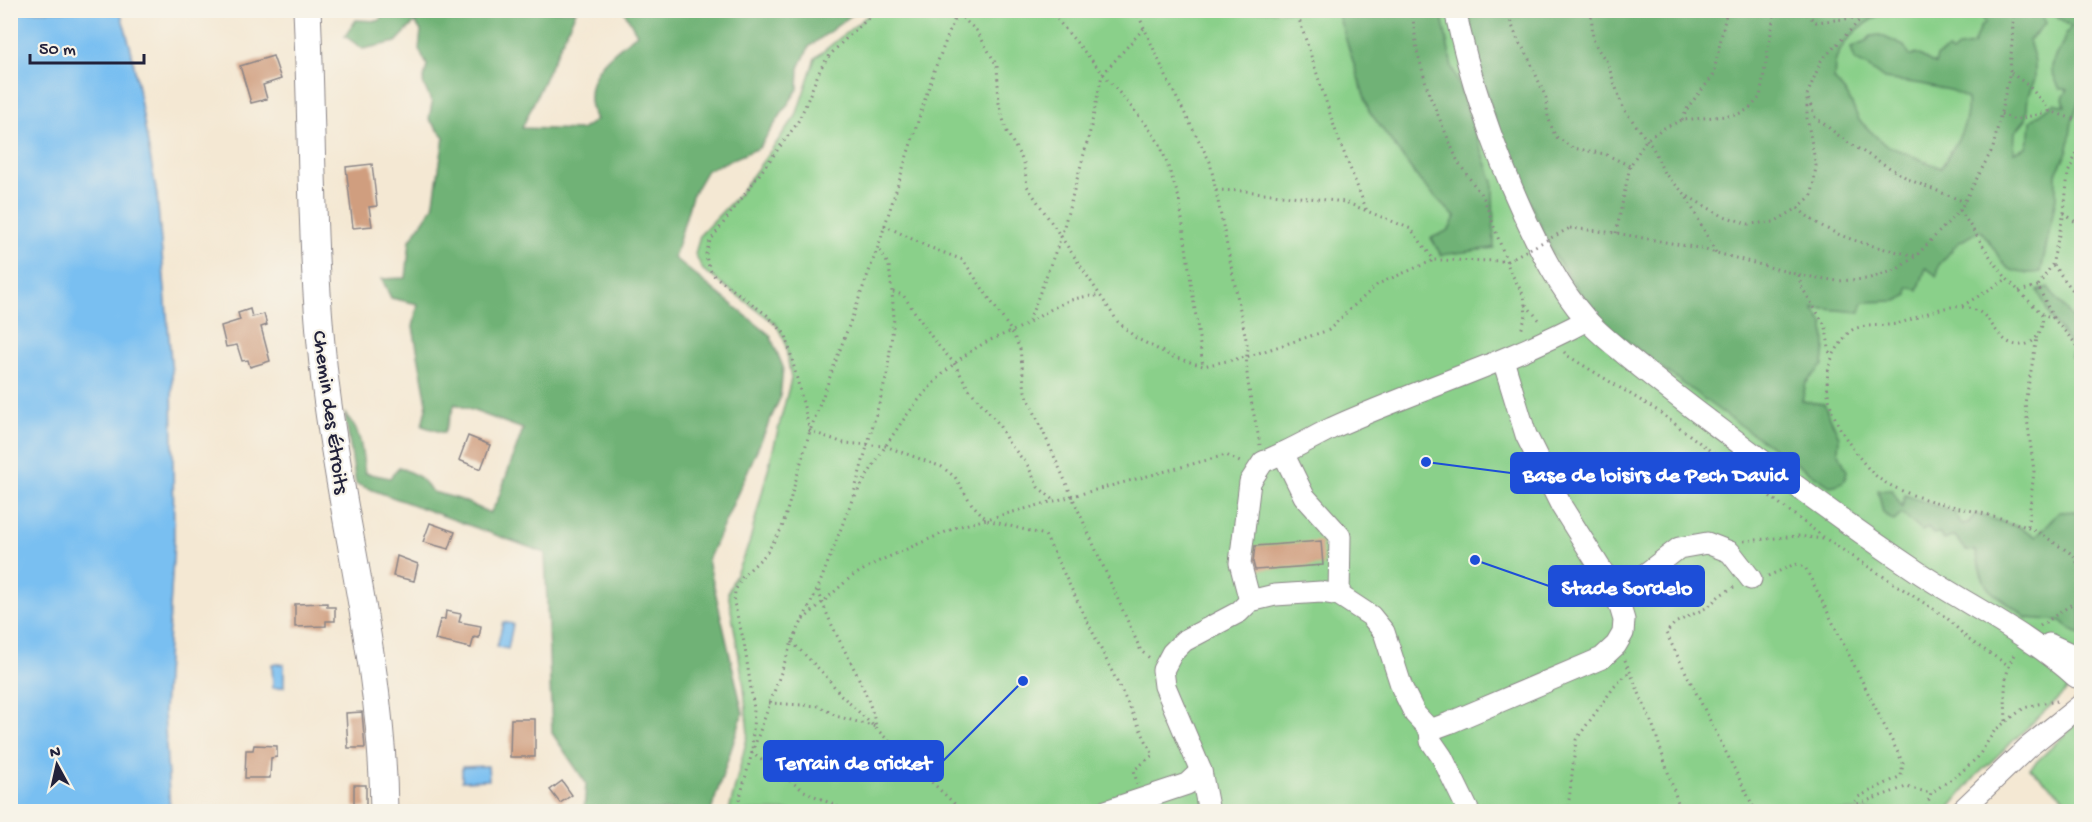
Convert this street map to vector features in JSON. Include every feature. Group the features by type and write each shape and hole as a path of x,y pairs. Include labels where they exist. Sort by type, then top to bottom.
{"main road":[{"name":"Chemin des Étroits","path":"307,10 319,334 339,471 371,649 380,725 384,812"}],"street":[{"path":"1455,10 1466,62 1503,169 1536,241 1566,293 1587,320 1608,341 1664,386 1828,510 1921,574 2024,635 2080,672 2074,699 2069,707 1960,812"},
{"path":"1250,602 1240,563 1250,482 1263,462 1332,428 1512,356 1554,338 1587,320"},
{"path":"1430,730 1602,658 1616,645 1623,633 1624,620 1616,593 1562,507 1526,435 1512,356"},
{"path":"1283,453 1304,496 1341,536 1338,595"},
{"path":"1616,593 1679,548 1707,543 1730,552 1751,579"},
{"path":"1209,812 1201,771 1166,686 1163,670 1172,653 1184,641 1239,612 1250,602 1275,595 1321,592 1338,595 1371,616 1384,632 1401,688 1415,714 1430,730 1431,741 1442,757 1469,812"},
{"path":"1103,812 1187,784 1201,771"}],"path":[{"path":"810,430 786,335 767,315 717,279 708,267 706,254 710,241 796,125 822,67 877,10"},
{"path":"1048,10 1145,123 1160,144 1179,198 1203,366"},
{"path":"803,620 851,578 877,562 957,527 1226,455 1249,466 1263,462 1246,357 1248,349 1210,162 1170,85 1136,10"},
{"path":"1296,10 1337,135 1367,211"},
{"path":"1412,10 1417,51 1430,94 1458,162 1484,198 1510,271 1524,296 1526,315 1512,356"},
{"path":"1506,10 1519,43 1526,51 1546,98 1548,117 1555,136 1573,148 1605,154 1630,166"},
{"path":"1591,10 1593,39 1607,62 1623,108 1653,148 1664,173 1686,196 1716,253"},
{"path":"1682,120 1688,107 1713,76 1727,10"},
{"path":"1616,233 1630,166 1646,140 1662,129 1682,120 1736,116 1749,109 1760,97 1775,10"},
{"path":"1802,10 1816,22 1863,17 1879,10"},
{"path":"752,753 753,701 744,642 734,603 735,591 743,576 766,554 782,528 810,430 878,247 930,81 958,12 977,31 997,66 999,103 1003,121 1024,163 1027,186 1099,296 1118,322 1136,338 1173,357 1203,366 1246,357 1329,330 1378,284 1434,260 1507,261 1570,228 1616,233 1716,253 1799,275 1838,281 1867,279 1896,270 1916,256 1960,210 1993,148 2010,72 2014,10"},
{"path":"1686,196 1721,215 1748,224 1774,222 1798,208 1812,195 1816,166 1807,118 1807,95 1821,61 1863,17"},
{"path":"1028,323 1061,237 1089,136 1102,75 1144,28"},
{"path":"2010,72 2029,86 2050,111 2082,122"},
{"path":"1807,95 1815,117 1847,142 1910,180 1965,202"},
{"path":"2001,114 2015,120 2050,111"},
{"path":"2019,291 2038,286 2052,264 2064,213 2068,173 2082,141"},
{"path":"1216,190 1344,202 1411,229 1434,260"},
{"path":"1798,208 1835,234 1916,256"},
{"path":"1960,210 2007,279 2042,314 2053,318"},
{"path":"2064,213 2082,227"},
{"path":"884,225 926,246 963,260 1012,332 1020,349 1025,391 1141,651 1163,670"},
{"path":"736,812 769,703 792,642 818,588 852,500 888,375 894,318 892,292 889,266 878,247"},
{"path":"2052,264 2082,302"},
{"path":"1799,275 1801,286 1826,327 1831,357 1828,372 1830,403 1836,420 1848,442 1874,473 1885,482 1913,494 2028,526 2074,557 2081,573 2080,599 2024,635 2008,665 2005,685 2006,721"},
{"path":"1960,307 2007,279"},
{"path":"2038,286 2053,318 2082,351"},
{"path":"892,292 903,295 936,343 954,363 968,388 998,423 1008,442 1027,464 1038,487 1055,501"},
{"path":"852,500 885,446 926,392 954,363 982,344 1012,332 1068,300 1099,296"},
{"path":"1526,305 1568,356 1658,411 1826,539 1947,618 1969,640 2008,665"},
{"path":"1831,357 1849,332 1856,328 1901,323 1936,310 1960,307 1977,311 2008,342 2018,345 2031,342 2037,336 2042,327 2042,314"},
{"path":"2028,526 2034,471 2025,403 2037,336"},
{"path":"810,430 844,443 885,446 942,467 956,477 971,503 987,520 1045,536 1153,755 1134,770 1140,799"},
{"path":"1707,543 1798,536 1826,539"},
{"path":"1756,812 1666,633 1675,623 1708,607 1720,595 1751,579 1758,581 1795,564 1805,567 1903,763 1901,776 1858,797 1851,806"},
{"path":"818,588 822,603 872,706 876,727"},
{"path":"792,642 825,675 841,695 963,812"},
{"path":"1616,645 1622,652 1653,726 1681,812"},
{"path":"1569,812 1576,740 1604,699 1630,671"},
{"path":"769,703 819,706 836,716 876,727"},
{"path":"1924,812 1931,793 1978,757 1995,730 2006,721 2024,708 2038,704 2069,707"},
{"path":"752,753 804,791 849,812"},
{"path":"1841,812 1851,806 1906,787 1931,793"}],"green space":[{"path":"385,11 576,11 522,128 581,130 596,120 590,101 593,79 598,70 611,54 637,34 624,11 857,11 809,47 799,68 798,89 759,148 707,170 692,196 674,258 770,335 783,367 780,398 708,560 743,713 711,811 584,811 586,783 552,733 545,553 356,484 345,414 358,435 365,473 390,478 399,467 418,476 433,492 459,499 490,513 497,502 523,429 455,404 444,433 422,426 427,403 413,327 418,304 391,298 382,279 406,278 410,240 433,207 444,137 429,119 432,103 423,83 427,65 419,49 421,31 415,22 396,42 363,49 345,36 356,20 379,21"},
{"path":"873,11 2081,11 2081,677 1976,776 1947,811 729,811 748,734 744,687 728,592 749,544 791,379 785,342 776,324 703,270 695,254 700,235 739,194 796,116 815,58"},
{"path":"1339,11 1441,11 1452,67 1493,182 1494,248 1441,255 1431,238 1449,230 1455,217 1420,181 1369,111 1339,18"},
{"path":"1468,11 1886,11 1864,25 1844,44 1836,60 1834,79 1848,96 1859,120 1884,144 1941,168 1964,126 1967,99 1953,91 1884,79 1855,61 1851,48 1865,42 1871,36 1880,35 1904,46 1910,56 1916,53 1935,64 1937,56 1948,50 1952,53 1959,47 1973,45 1980,27 1985,23 1980,11 2040,11 2046,23 2029,40 2035,61 2035,79 2028,96 2026,119 2015,132 2014,152 2026,147 2031,121 2055,103 2065,106 2063,98 2068,89 2060,89 2052,69 2071,27 2056,16 2055,11 2081,11 2081,94 2072,122 2068,150 2056,174 2056,198 2041,272 2016,272 2009,268 1980,230 1958,243 1939,265 1937,276 1926,268 1918,290 1908,287 1908,295 1897,301 1863,302 1860,312 1813,308 1824,325 1823,365 1806,383 1802,401 1824,404 1839,437 1838,451 1847,471 1845,480 1830,486 1735,422 1650,359 1606,324 1579,291 1553,253 1498,132 1481,71"},
{"path":"2048,287 2081,330 2081,365 2078,365 2071,357 2074,350 2051,318 2038,291"},
{"path":"1878,490 1892,490 1902,507 1905,495 1955,513 1962,525 1968,524 1975,514 2022,528 2036,537 2059,512 2079,511 2081,501 2081,635 2071,630 2062,621 2026,618 1985,584 1976,551 1966,550 1955,536 1944,540 1939,533 1933,534 1928,527 1922,531 1902,514 1894,521 1883,513"},
{"path":"2081,719 2082,811 2080,812 2030,768"}],"water":[{"path":"10,11 120,11 131,49 157,195 172,373 174,541 164,711 170,811 11,811"},
{"path":"503,622 513,624 508,649 497,647"},
{"path":"272,664 284,664 284,687 273,688"},
{"path":"488,766 489,780 462,781 462,767"}],"building":[{"path":"273,56 281,79 263,85 267,99 251,103 240,66"},
{"path":"372,164 377,206 369,207 372,226 353,228 346,167"},
{"path":"250,309 252,317 264,314 267,325 261,327 270,361 250,367 248,360 242,361 237,345 226,347 221,326 240,320 238,313"},
{"path":"468,436 490,445 481,469 459,460"},
{"path":"430,523 455,532 449,549 423,542"},
{"path":"1321,541 1323,565 1255,570 1253,562 1255,546"},
{"path":"397,556 418,564 414,581 393,576"},
{"path":"327,603 327,607 335,607 335,621 326,621 326,626 295,627 295,604"},
{"path":"446,611 461,614 459,622 481,626 479,638 474,637 471,648 435,640 440,620 445,619"},
{"path":"362,712 365,748 348,748 346,713"},
{"path":"511,719 535,719 535,757 510,757"},
{"path":"254,745 277,746 277,757 271,758 270,778 245,778 246,750 253,750"},
{"path":"562,781 572,795 560,803 550,790"},
{"path":"354,785 366,785 366,808 354,807"}],"place":[{"name":"Base de loisirs de Pech David","path":"1426,462"},
{"name":"Stade Sordelo","path":"1475,560"},
{"name":"Terrain de cricket","path":"1023,681"}]}
